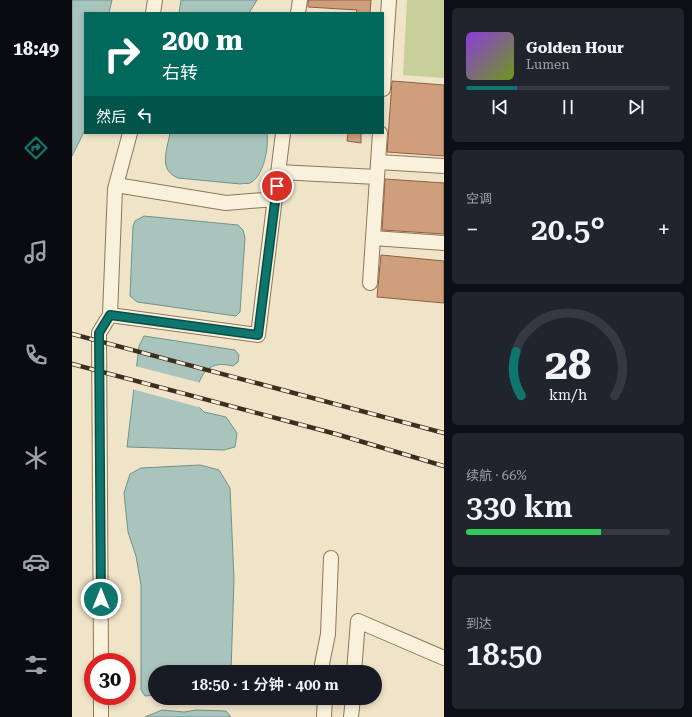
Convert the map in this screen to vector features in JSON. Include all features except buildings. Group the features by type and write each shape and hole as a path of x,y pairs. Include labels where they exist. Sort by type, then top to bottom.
{"street":[{"path":"153,12 155,0"},
{"path":"298,12 300,0"},
{"path":"384,74 389,0"},
{"path":"101,653 99,333 110,315 116,185 130,134"},
{"path":"110,315 258,335 284,134"},
{"path":"370,282 380,134"},
{"path":"378,162 444,166"},
{"path":"279,172 377,177"},
{"path":"116,185 226,203 275,199"},
{"path":"373,238 444,243"},
{"path":"322,665 328,634 331,558"},
{"path":"355,665 358,621 444,658"},
{"path":"101,705 101,717"},
{"path":"324,717 325,705"},
{"path":"351,717 352,705"}],"green space":[{"path":"407,0 444,0 444,78 403,75"}],"water":[{"path":"72,0 112,0 109,12 84,12 84,132 72,156"},
{"path":"181,0 257,0 250,12 179,12"},
{"path":"170,134 267,134 266,153 262,168 255,179 249,183 240,184 178,178 168,170 165,159"},
{"path":"144,216 238,225 243,230 245,238 240,312 236,316 137,302 130,296 133,226 135,221"},
{"path":"144,336 235,350 239,355 238,362 233,366 216,365 209,368 201,378 193,401 204,412 226,417 237,433 235,447 224,450 127,447 139,346"},
{"path":"200,465 219,470 230,488 234,579 231,665 148,665 148,696 145,696 141,690 141,585 136,556 128,532 124,493 130,474 141,468"},
{"path":"162,710 184,712 196,710 226,711 231,717 145,717"}],"pier":[{"path":"135,366 201,383 196,400 202,408 132,389"}],"railway":[{"path":"72,334 444,433"},
{"path":"72,364 336,434 444,466"}],"route":[{"path":"101,599 99,333 110,315 258,335 277,186"}]}
